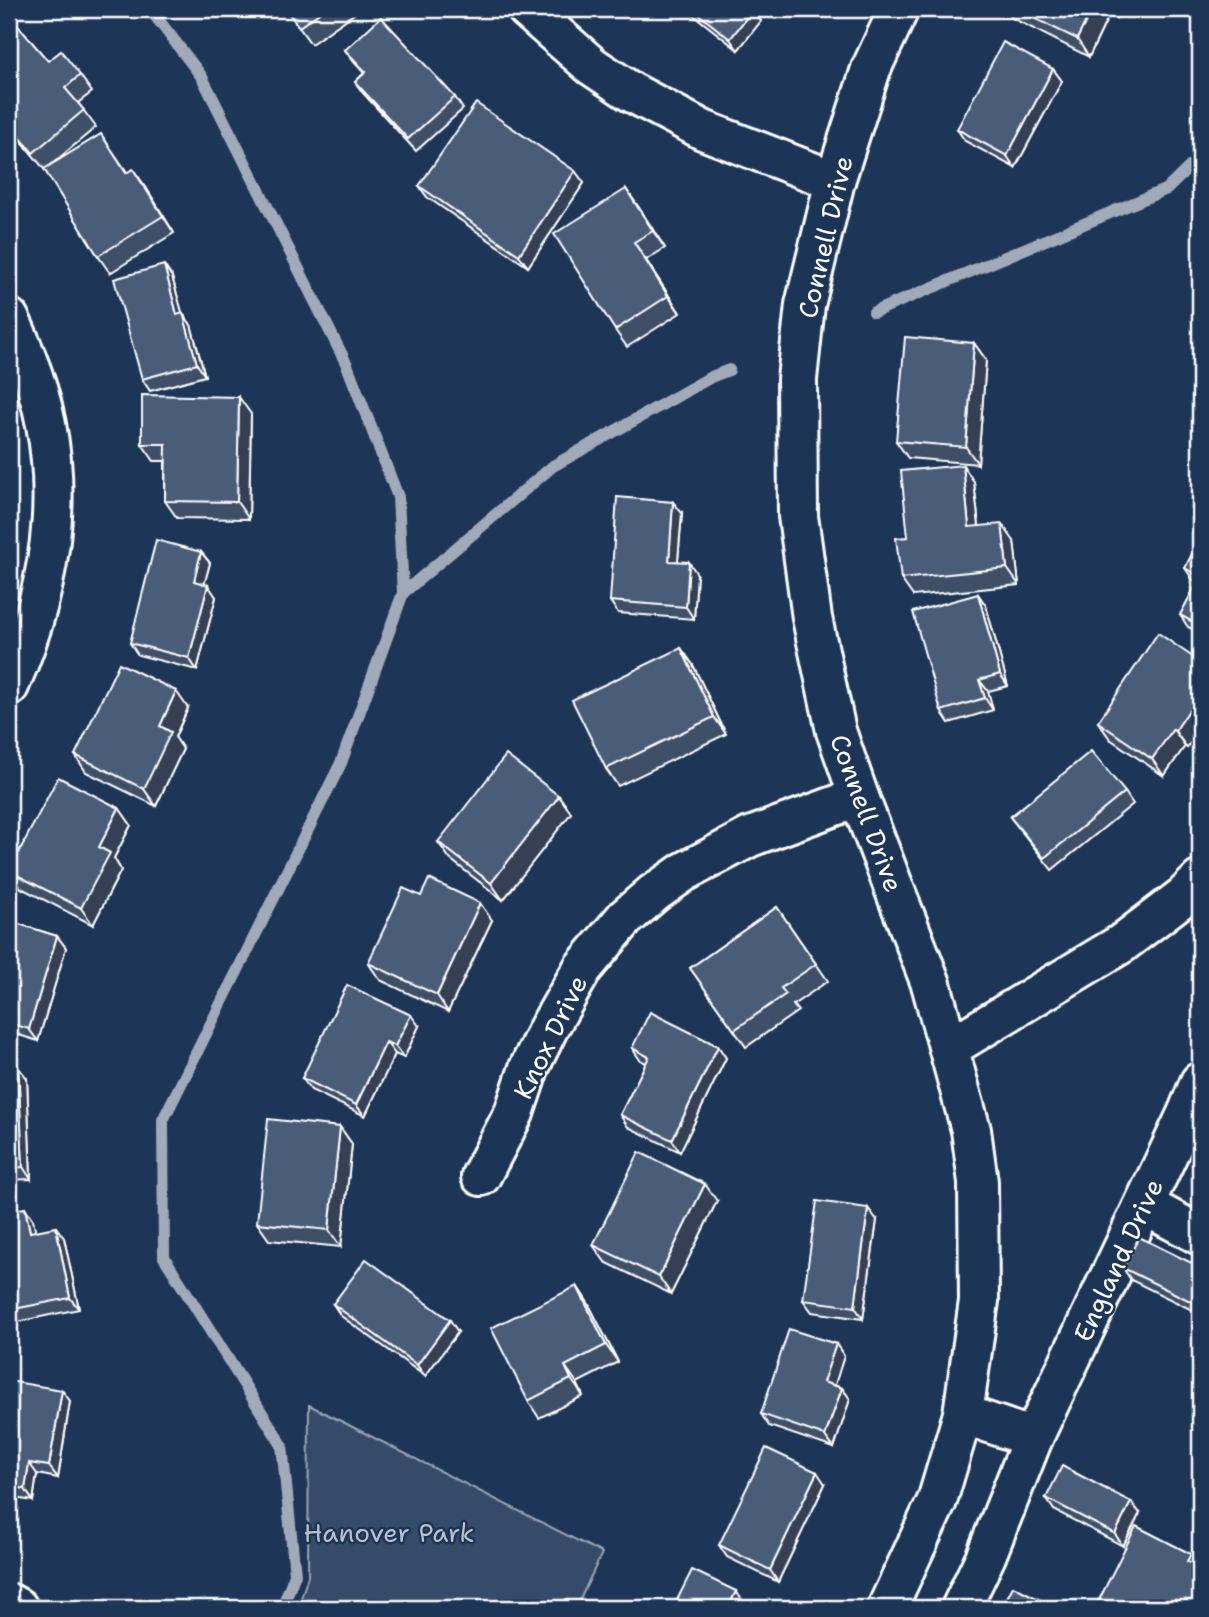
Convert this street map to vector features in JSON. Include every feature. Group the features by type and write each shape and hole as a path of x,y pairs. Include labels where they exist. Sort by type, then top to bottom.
{"street":[{"path":"527,9 592,66 631,92 704,130 835,181"},
{"name":"Connell Drive","path":"887,1608 937,1501 963,1414 978,1301 978,1182 971,1130 931,985 836,731 812,618 798,516 797,379 806,305 835,181 871,69 899,9"},
{"path":"9,318 37,384 46,422 53,490 52,530 38,609 9,686"},
{"name":"Knox Drive","path":"481,1176 514,1113 529,1068 548,1029 583,968 625,918 684,872 750,837 859,797"},
{"path":"949,1048 1121,944 1184,896 1200,880"},
{"name":"England Drive","path":"1033,1438 1200,1082"},
{"path":"1144,1205 1200,1235"},
{"path":"961,1608 986,1556 1033,1438 963,1414"},
{"path":"9,1604 18,1608"}],"green space":[{"name":"Hanover Park","path":"309,1405 602,1553 576,1608 298,1608 308,1576"}],"building":[{"path":"286,9 325,9 299,27"},
{"path":"692,9 753,9 730,39"},
{"path":"1015,9 1092,9 1077,39"},
{"path":"381,17 455,97 408,139 355,82 366,72 345,50"},
{"path":"18,26 48,61 61,51 80,75 65,88 84,110 33,153 9,124 9,34"},
{"path":"1003,42 1053,69 1007,156 957,129"},
{"path":"476,103 575,171 519,255 419,186"},
{"path":"101,134 126,173 133,169 163,216 98,256 44,169"},
{"path":"626,189 653,231 634,242 668,296 615,330 554,234"},
{"path":"164,265 177,315 183,313 197,364 142,379 114,279"},
{"path":"905,337 974,343 966,447 896,441"},
{"path":"142,395 239,397 237,502 165,501 166,444 142,444"},
{"path":"963,465 969,527 1002,524 1007,568 901,579 896,538 908,537 901,471"},
{"path":"617,497 673,502 669,561 689,562 686,607 610,601"},
{"path":"1200,539 1200,577 1185,568"},
{"path":"156,540 201,552 194,581 208,585 189,658 130,643"},
{"path":"1200,577 1200,626 1180,615"},
{"path":"978,594 1000,674 979,680 985,698 941,711 913,612"},
{"path":"1158,633 1200,662 1200,694 1152,759 1098,722"},
{"path":"681,648 714,717 606,769 572,700"},
{"path":"119,663 176,691 160,726 171,732 144,789 75,755"},
{"path":"1091,751 1125,792 1044,858 1010,817"},
{"path":"506,755 559,796 491,883 438,842"},
{"path":"58,777 119,808 99,847 110,853 81,908 9,871"},
{"path":"429,879 480,903 437,995 368,963 403,888 421,896"},
{"path":"777,907 816,964 781,988 786,994 734,1030 690,968"},
{"path":"9,921 57,936 29,1029 9,1023"},
{"path":"347,985 411,1015 395,1046 386,1042 356,1105 302,1078"},
{"path":"650,1012 718,1046 672,1140 620,1115 649,1057 632,1048"},
{"path":"9,1067 18,1067 23,1167 9,1168"},
{"path":"268,1119 340,1127 329,1230 257,1223"},
{"path":"639,1152 705,1184 659,1277 593,1245"},
{"path":"817,1201 868,1208 855,1307 803,1300"},
{"path":"25,1208 30,1232 56,1227 70,1298 9,1310 9,1211"},
{"path":"1139,1237 1200,1267 1200,1306 1123,1268"},
{"path":"366,1259 450,1320 417,1365 333,1304"},
{"path":"577,1286 606,1345 565,1366 571,1379 528,1401 491,1328"},
{"path":"789,1329 836,1344 823,1382 842,1388 825,1436 761,1414"},
{"path":"9,1381 62,1390 49,1466 29,1463 25,1489 9,1486"},
{"path":"766,1448 817,1472 770,1570 719,1545"},
{"path":"1062,1466 1131,1502 1115,1534 1046,1498"},
{"path":"1136,1526 1191,1554 1187,1561 1200,1568 1200,1608 1115,1608 1099,1600"},
{"path":"692,1570 736,1591 728,1608 673,1608"},
{"path":"1013,1586 1056,1608 1002,1608"}],"waterway":[{"path":"150,9 202,77 347,365 398,497 403,593 341,763 163,1120 164,1257 282,1445 295,1574 282,1608"},
{"path":"874,312 1167,189 1200,157"},
{"path":"403,593 553,466 711,377 729,370"}]}
